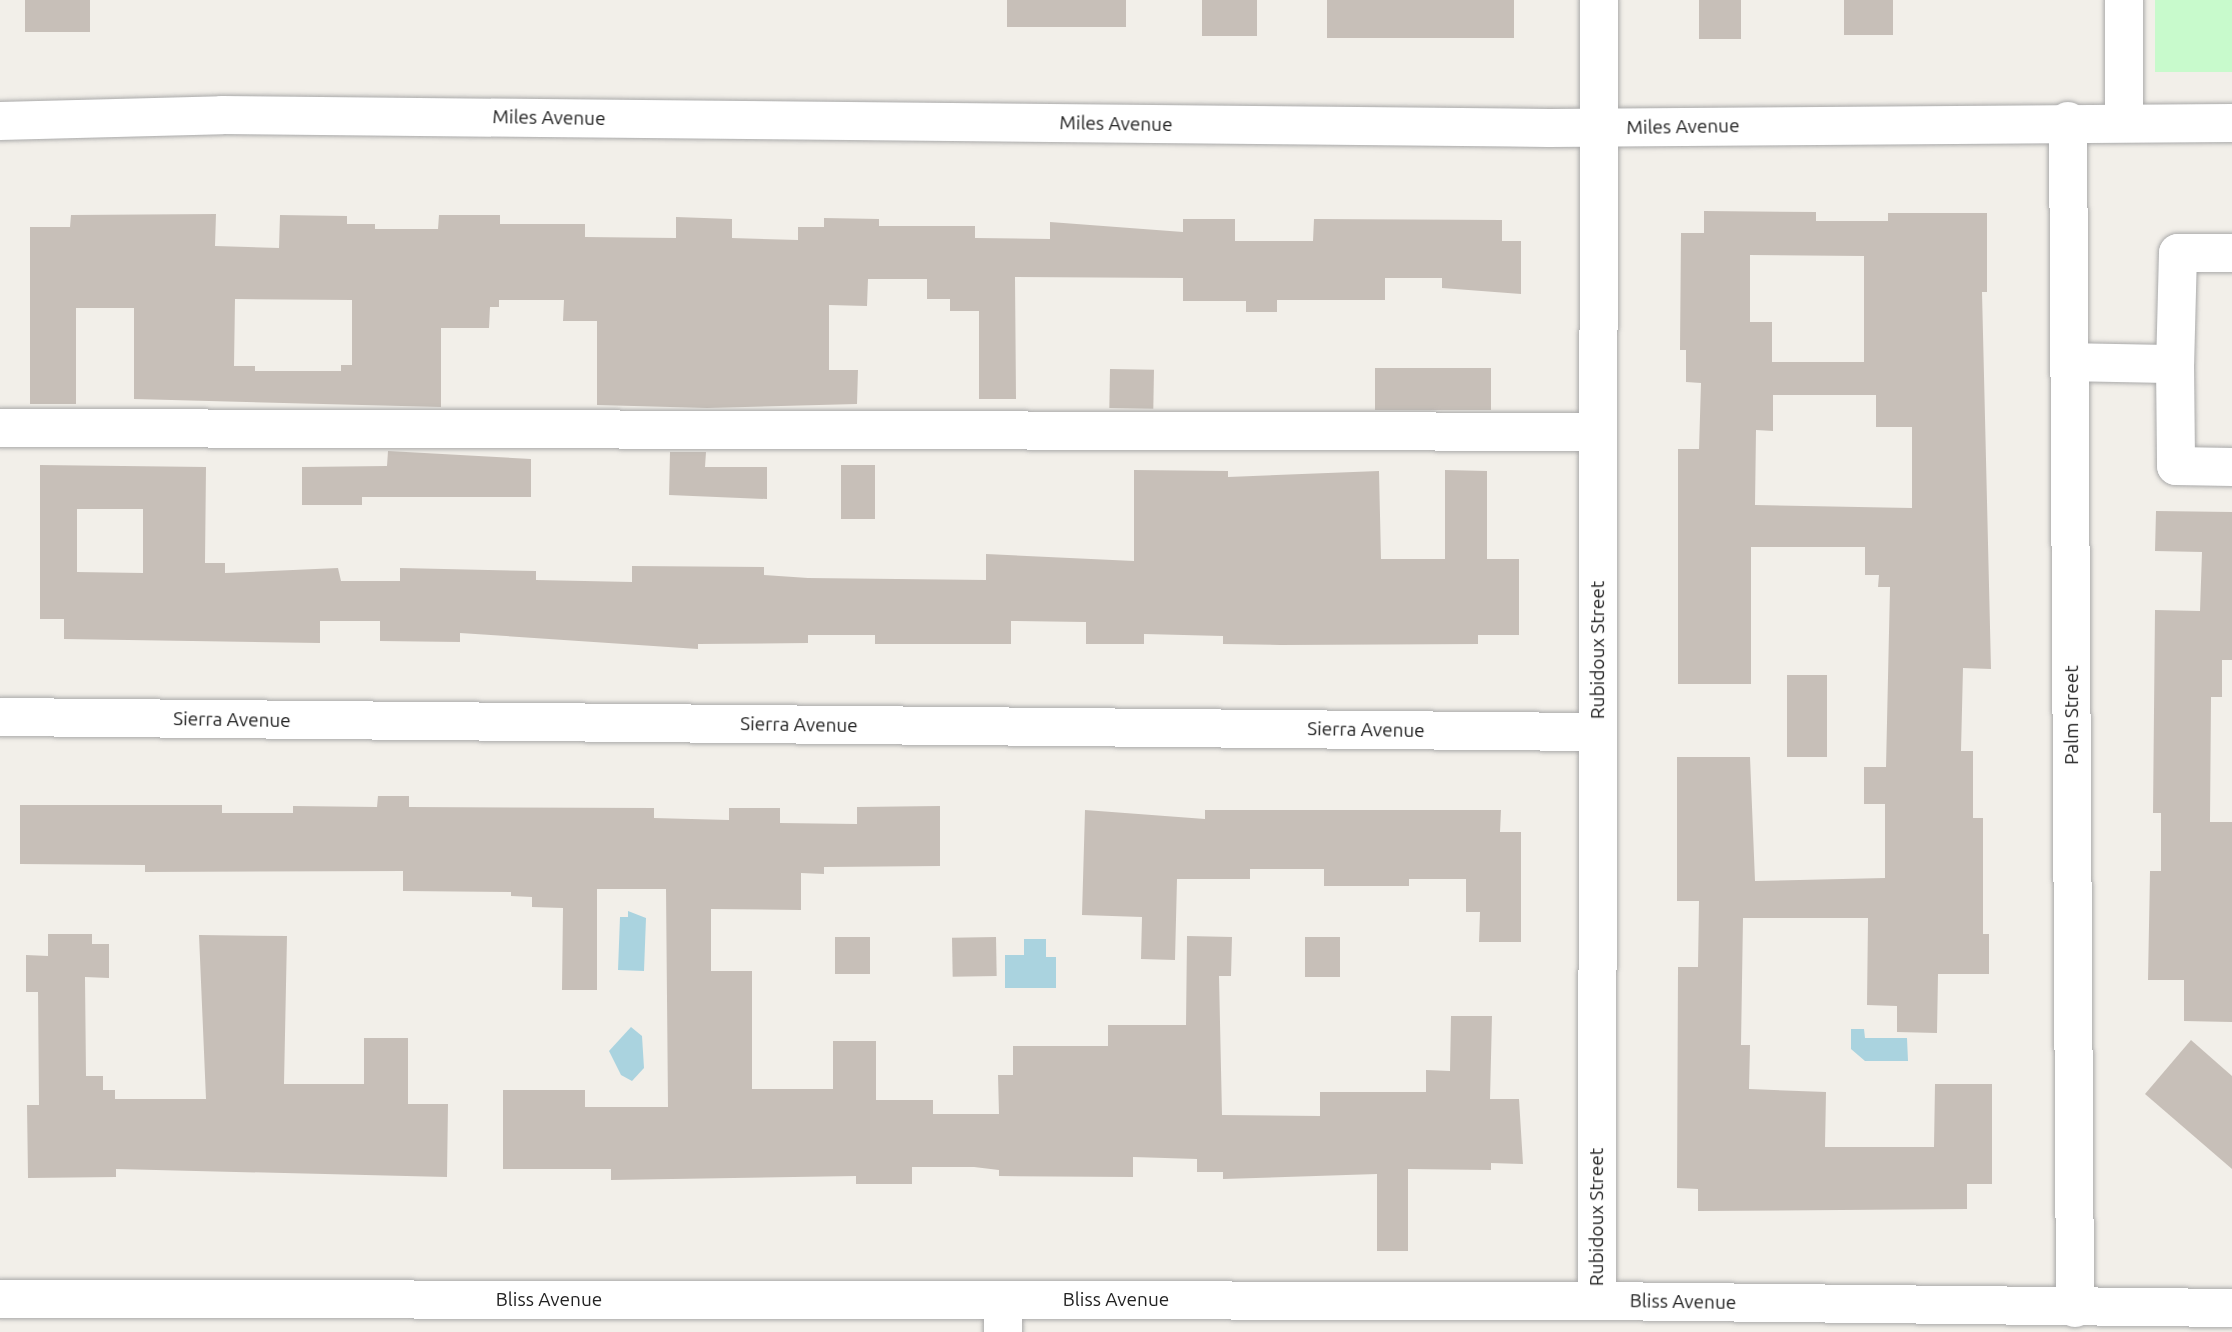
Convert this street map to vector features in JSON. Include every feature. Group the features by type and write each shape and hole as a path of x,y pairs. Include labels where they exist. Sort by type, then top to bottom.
{"street":[{"name":"Rubidoux Street","path":"1578,1311 1598,732 1599,0"},
{"path":"2124,0 2124,121"},
{"name":"Miles Avenue","path":"0,121 222,115 1598,128 2068,121 2232,123"},
{"name":"Palm Street","path":"2068,121 2075,1308"},
{"path":"2232,253 2178,253 2175,363 2176,466 2232,467"},
{"path":"2070,362 2175,363"},
{"path":"0,428 1597,432"},
{"name":"Sierra Avenue","path":"0,717 1598,732"},
{"name":"Bliss Avenue","path":"0,1299 1003,1316 2232,1308"}],"green space":[{"path":"2155,0 2232,0 2232,72 2155,72"}],"water":[{"path":"628,911 646,918 644,971 618,970 620,917 628,917"},
{"path":"1024,939 1046,939 1046,957 1056,957 1056,988 1005,988 1005,955 1024,955"},
{"path":"631,1027 642,1036 644,1068 632,1081 621,1075 609,1051"},
{"path":"1851,1029 1864,1029 1865,1038 1907,1038 1908,1061 1865,1061 1851,1049"}],"building":[{"path":"25,0 90,0 90,32 25,32"},
{"path":"1007,0 1126,0 1126,27 1007,27"},
{"path":"1202,0 1257,0 1257,36 1202,36"},
{"path":"1327,0 1514,0 1514,38 1327,38"},
{"path":"1699,0 1741,0 1741,39 1699,39"},
{"path":"1844,0 1893,0 1893,35 1844,35"},
{"path":"1704,211 1816,212 1816,221 1888,221 1888,213 1987,213 1987,292 1982,292 1991,669 1963,668 1961,751 1973,751 1973,818 1983,818 1983,934 1989,934 1989,974 1938,974 1937,1033 1897,1032 1897,1006 1867,1005 1868,918 1743,918 1741,1045 1750,1045 1749,1089 1826,1092 1825,1147 1934,1147 1935,1084 1992,1084 1992,1184 1967,1184 1967,1209 1698,1211 1698,1189 1677,1188 1678,967 1698,967 1699,901 1677,901 1677,757 1750,757 1755,881 1885,878 1885,804 1864,804 1864,767 1886,767 1890,587 1878,587 1879,575 1865,575 1865,547 1751,547 1751,684 1678,684 1678,449 1699,449 1701,383 1686,382 1686,350 1680,350 1681,233 1704,233","holes":["1750,255 1864,256 1864,362 1772,362 1772,322 1750,322","1773,395 1876,395 1876,427 1912,427 1912,508 1755,505 1756,430 1773,431"]},
{"path":"216,214 215,246 279,248 280,215 347,216 347,224 375,224 375,229 438,229 439,215 500,215 500,224 585,224 585,237 676,238 676,217 732,219 732,238 798,240 798,227 824,227 824,218 879,219 879,226 975,226 975,238 1050,239 1050,222 1183,232 1183,219 1235,219 1235,241 1313,241 1314,219 1502,220 1502,241 1521,241 1521,294 1442,288 1442,278 1385,278 1385,300 1277,300 1277,312 1246,312 1246,301 1183,301 1183,278 1015,277 1016,399 979,399 979,311 950,311 950,299 927,299 927,279 868,279 867,306 829,305 829,370 858,370 857,404 707,408 597,405 597,321 563,321 564,300 499,300 499,307 490,307 489,328 441,328 441,407 134,399 134,308 76,308 76,404 30,404 30,227 70,227 71,215","holes":["235,299 352,300 352,365 341,365 341,371 255,371 255,366 234,366"]},
{"path":"1375,368 1491,368 1491,410 1375,410"},
{"path":"1110,369 1154,370 1153,409 1109,408"},
{"path":"388,451 531,459 531,497 362,497 362,505 302,505 302,467 387,466"},
{"path":"670,452 706,452 705,467 767,467 767,499 669,495"},
{"path":"40,465 206,467 205,563 225,563 225,573 338,568 341,581 400,581 400,568 536,571 536,580 632,582 632,566 764,567 764,575 808,578 986,580 986,554 1134,561 1134,470 1228,471 1228,477 1379,471 1381,559 1445,559 1445,470 1487,471 1487,559 1519,559 1519,635 1478,635 1478,644 1223,644 1223,636 1144,634 1144,644 1086,644 1086,622 1011,621 1011,644 875,644 875,635 808,635 808,643 698,644 698,649 460,633 460,642 380,641 380,621 320,621 320,643 64,639 64,619 40,619","holes":["77,509 143,509 143,573 77,572"]},
{"path":"841,465 875,465 875,519 841,519"},
{"path":"2156,511 2232,512 2232,660 2222,660 2222,697 2211,697 2210,822 2232,822 2232,1022 2184,1021 2184,980 2148,980 2150,871 2161,871 2161,813 2153,813 2155,610 2200,611 2202,552 2155,551"},
{"path":"1787,675 1827,675 1827,757 1787,757"},
{"path":"378,796 409,796 409,807 654,808 654,818 729,820 729,808 780,808 780,823 857,824 857,807 940,806 940,866 824,867 824,874 801,873 801,910 711,909 711,971 752,971 752,1089 833,1089 833,1041 876,1041 876,1100 933,1100 933,1114 999,1114 998,1075 1013,1075 1013,1046 1108,1046 1108,1025 1186,1025 1187,936 1232,937 1231,976 1219,976 1222,1115 1320,1116 1320,1092 1426,1092 1426,1070 1450,1071 1451,1016 1492,1016 1490,1099 1519,1099 1523,1164 1491,1163 1491,1170 1408,1169 1408,1251 1377,1251 1377,1174 1223,1179 1223,1172 1197,1172 1197,1159 1133,1157 1133,1177 999,1176 999,1170 974,1167 912,1167 912,1184 856,1184 856,1176 611,1180 611,1169 503,1169 503,1090 585,1090 585,1107 668,1107 666,889 597,889 597,990 562,990 563,908 532,907 532,897 511,896 511,892 403,891 403,871 145,872 145,865 20,864 20,805 222,805 222,813 293,813 293,806 377,807"},
{"path":"1085,810 1205,819 1205,810 1501,810 1500,832 1521,832 1521,942 1479,942 1480,912 1466,912 1466,879 1409,879 1409,886 1324,886 1324,869 1250,869 1250,879 1177,879 1175,960 1141,959 1142,917 1082,915"},
{"path":"48,934 92,934 92,944 109,944 109,978 85,977 86,1076 103,1076 103,1090 115,1090 115,1099 206,1099 199,935 287,936 284,1084 364,1084 364,1038 408,1038 408,1104 448,1104 447,1177 116,1169 116,1177 28,1178 27,1105 39,1105 38,992 26,992 26,955 48,956"},
{"path":"835,937 870,937 870,974 835,974"},
{"path":"996,937 997,976 953,977 952,938"},
{"path":"1305,937 1340,937 1340,977 1305,977"},
{"path":"2191,1040 2232,1076 2232,1169 2145,1094"}]}
